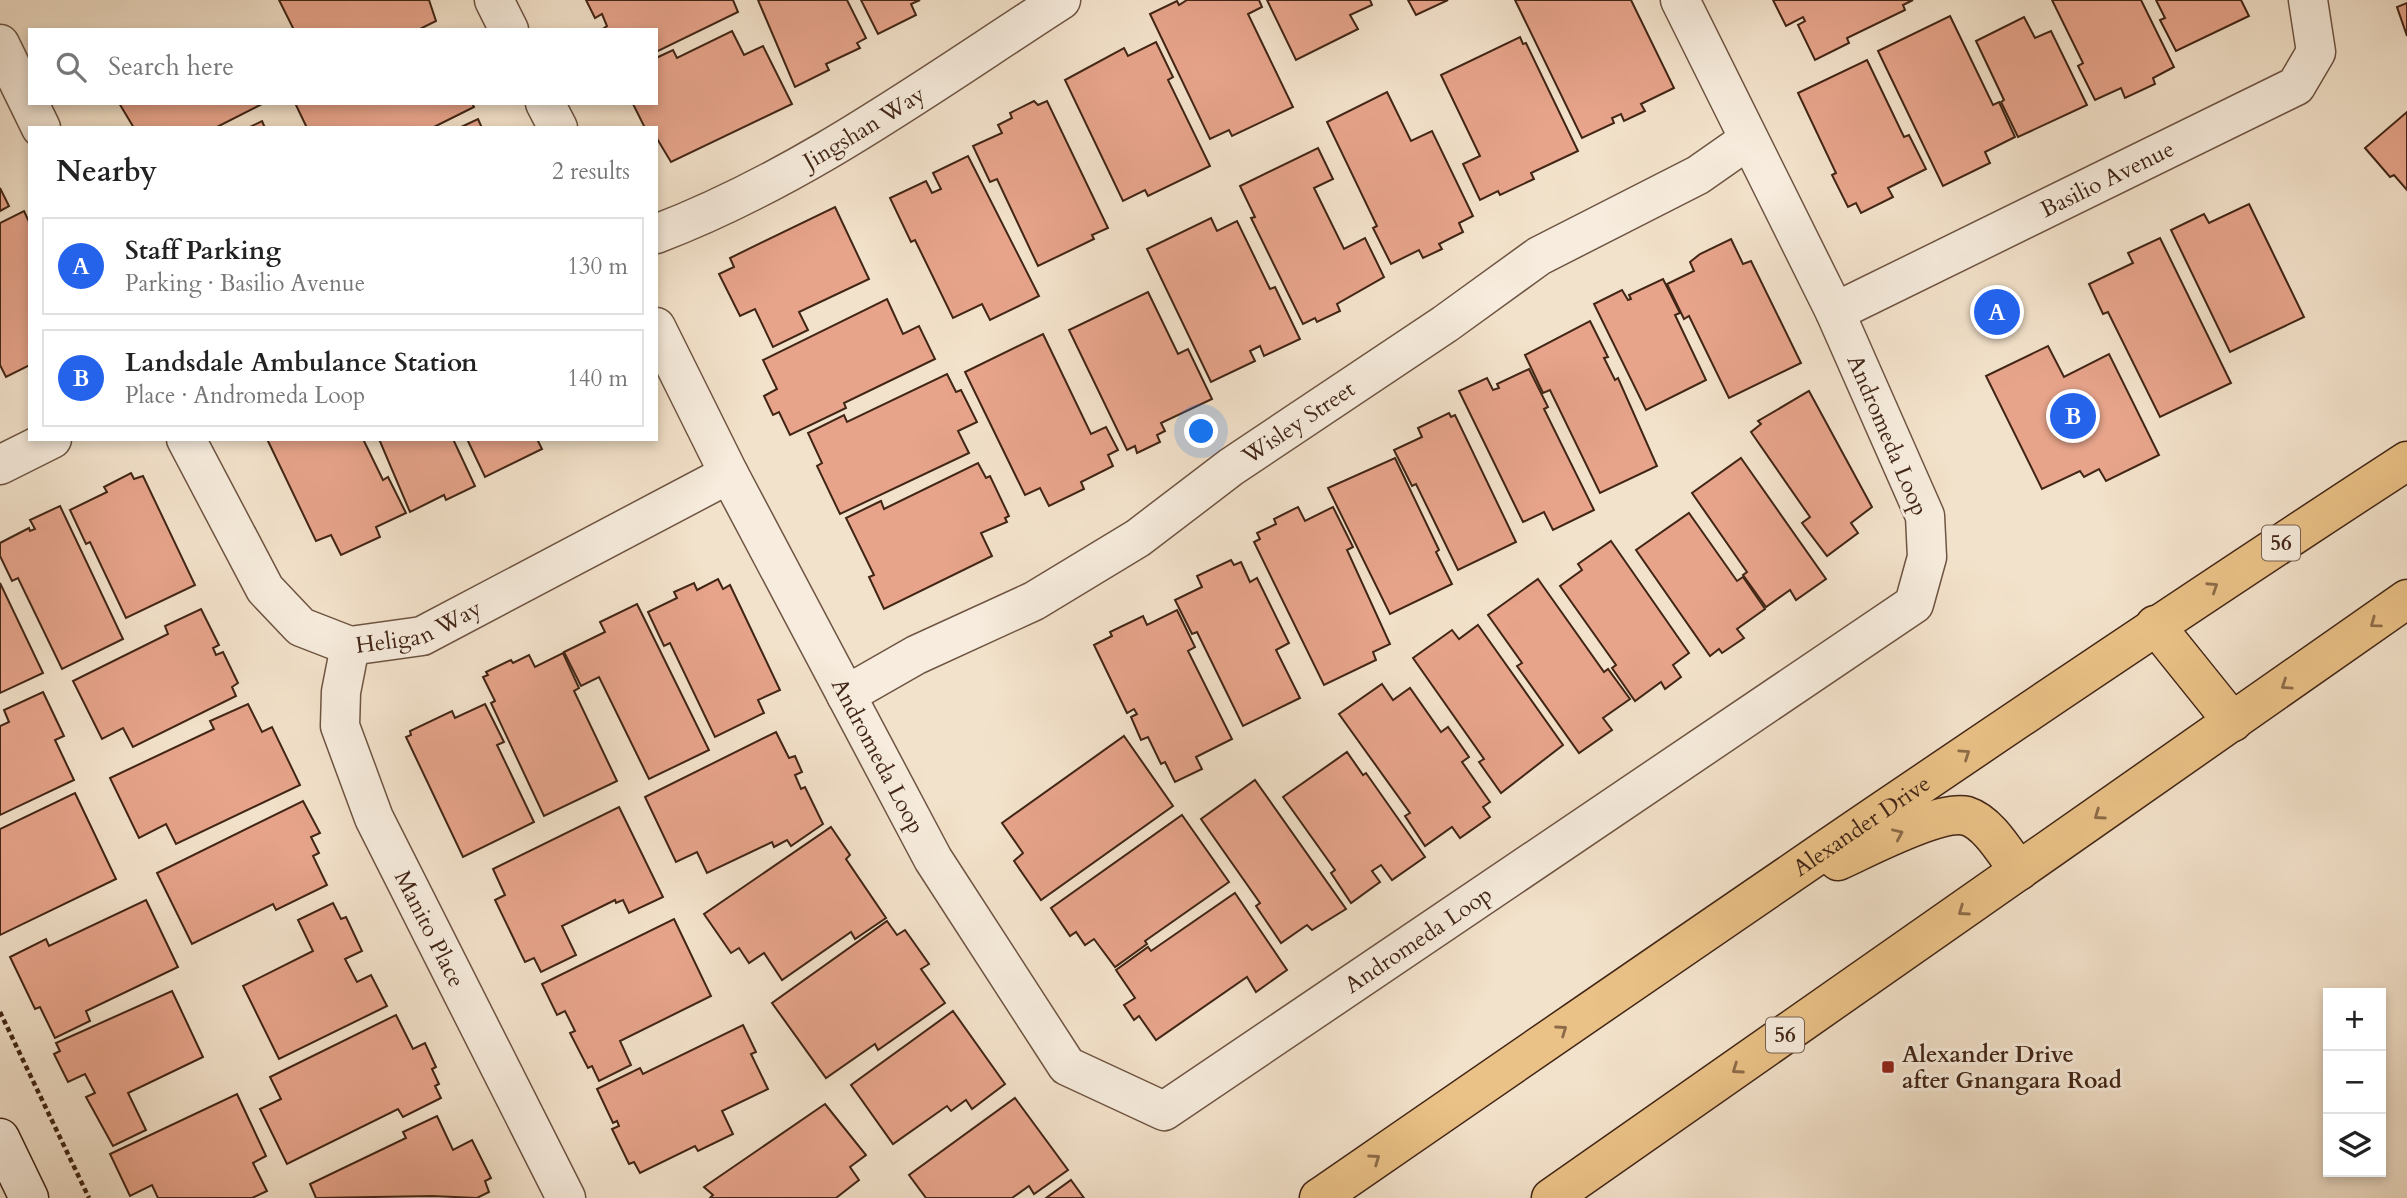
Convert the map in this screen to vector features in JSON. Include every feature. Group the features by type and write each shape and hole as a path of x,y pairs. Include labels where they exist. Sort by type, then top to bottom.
{"main road":[{"name":"Alexander Drive","path":"1319,1198 1747,902 2155,625 2407,461"},
{"name":"56","path":"1551,1198 2407,599"},
{"path":"2155,625 2233,722"},
{"path":"1747,902 1932,819 1966,816 1990,832 2019,872"}],"street":[{"path":"494,0 508,28"},
{"name":"Jingshan Way","path":"658,233 792,171 877,122 1060,0"},
{"name":"Andromeda Loop","path":"658,331 729,474 933,859 1067,1066 1164,1111 1914,604 1927,557 1925,516 1835,312 1679,0"},
{"name":"Basilio Avenue","path":"1835,312 2296,86 2316,52 2308,0"},
{"path":"0,44 28,101"},
{"path":"30,105 40,126"},
{"path":"546,105 557,126"},
{"name":"Wisley Street","path":"846,695 916,654 1034,601 1138,538 1231,467 1445,324 1539,256 1698,175 1748,140"},
{"path":"0,465 48,441"},
{"name":"Heligan Way","path":"187,441 265,589 301,627 350,646 422,636 729,474"},
{"name":"Manito Place","path":"350,646 341,692 340,726 374,818 566,1198"},
{"path":"4,1157 29,1198"}],"path":[{"path":"0,1012 89,1198"}],"building":[{"path":"279,0 429,0 436,21 422,28 293,28"},
{"path":"586,0 733,0 738,12 658,51 658,28 604,28 607,26 602,14 595,18"},
{"path":"758,0 847,0 866,38 857,43 860,48 826,64 829,70 795,87"},
{"path":"861,0 920,0 911,4 916,15 878,34"},
{"path":"1187,0 1259,0 1262,7 1248,14 1293,107 1232,136 1229,130 1210,139 1150,14 1177,1 1179,5"},
{"path":"1267,0 1370,0 1372,5 1350,15 1358,29 1296,60"},
{"path":"1408,0 1448,0 1416,15"},
{"path":"1515,0 1631,0 1674,88 1641,104 1645,111 1624,121 1621,114 1612,118 1614,123 1582,138"},
{"path":"1773,0 1913,0 1903,5 1905,10 1847,38 1849,43 1815,60 1798,25 1805,21 1803,17 1786,26"},
{"path":"2052,0 2141,0 2174,67 2153,78 2155,84 2125,98 2121,88 2095,100 2078,66 2083,63"},
{"path":"2156,0 2241,0 2249,16 2176,51 2160,20 2165,18"},
{"path":"2407,3 2407,36 2397,7"},
{"path":"1950,16 1993,105 1999,102 2015,137 1985,152 1990,163 1943,186 1878,51"},
{"path":"2024,17 2035,38 2051,31 2087,105 2018,137 1976,41"},
{"path":"732,31 744,55 763,46 792,104 671,162 658,140 658,126 644,126 634,105 658,105 658,57 673,50 677,58"},
{"path":"1520,37 1523,44 1526,43 1578,151 1531,173 1534,179 1500,195 1498,191 1480,200 1463,164 1480,156 1441,75"},
{"path":"1156,42 1173,77 1168,80 1210,166 1148,196 1145,190 1123,201 1065,80 1124,48 1128,56"},
{"path":"1867,60 1904,137 1909,135 1926,169 1888,188 1893,197 1861,213 1856,203 1848,207 1832,175 1836,173 1798,93"},
{"path":"1387,92 1411,141 1432,131 1473,216 1459,223 1463,232 1439,244 1442,249 1423,258 1419,250 1391,264 1373,228 1377,226 1327,122"},
{"path":"1034,101 1038,105 1047,101 1108,228 1092,235 1094,239 1038,266 997,179 990,182 973,146 1002,133 998,125 1012,118 1010,113"},
{"path":"120,105 260,105 219,126 133,126"},
{"path":"296,105 474,107 436,126 306,126"},
{"path":"2407,112 2407,190 2394,175 2390,177 2365,148"},
{"path":"478,119 481,126 463,126"},
{"path":"1318,148 1333,179 1314,188 1344,249 1365,238 1384,277 1337,304 1340,311 1317,322 1315,318 1303,324 1251,218 1255,217 1240,186"},
{"path":"968,156 1039,296 990,320 982,304 953,318 915,240 911,242 890,198 926,181 932,193 941,189 933,173"},
{"path":"0,188 9,206 0,211"},
{"path":"2249,204 2304,317 2230,352 2171,230 2204,214 2209,223"},
{"path":"835,207 869,279 799,312 808,330 773,347 755,309 740,316 719,274 734,267 730,258"},
{"path":"24,211 28,220 28,366 6,377 0,365 0,223"},
{"path":"1211,218 1217,231 1237,221 1270,289 1275,287 1300,339 1264,356 1260,346 1250,351 1255,361 1211,382 1147,249"},
{"path":"2160,238 2231,383 2160,417 2108,312 2103,314 2089,284 2133,263 2128,253"},
{"path":"1731,239 1743,264 1751,261 1801,363 1729,398 1689,316 1684,319 1667,284 1694,271 1690,262 1700,254"},
{"path":"1663,279 1680,313 1675,315 1706,380 1646,410 1594,304 1622,290 1628,300 1631,299 1629,295"},
{"path":"1148,292 1178,354 1188,349 1212,399 1161,423 1165,431 1157,435 1160,442 1137,453 1135,446 1127,450 1069,330"},
{"path":"887,299 903,334 919,326 935,359 844,403 846,408 790,435 779,412 773,415 764,396 777,389 763,360"},
{"path":"1590,321 1608,357 1604,358 1615,380 1618,378 1657,466 1600,493 1550,390 1543,393 1525,355"},
{"path":"1043,334 1091,434 1106,427 1118,450 1108,455 1113,466 1081,482 1084,489 1049,506 1040,488 1025,495 965,372"},
{"path":"2048,346 2064,377 2109,354 2159,455 2106,481 2099,469 2084,477 2080,471 2042,489 1986,376"},
{"path":"1529,369 1548,407 1544,409 1594,510 1553,530 1544,512 1523,522 1459,391 1487,378 1493,390 1499,388 1497,384"},
{"path":"947,374 956,392 961,390 977,422 958,431 969,453 840,514 817,466 822,463 808,433 844,415 847,422"},
{"path":"1809,391 1872,507 1851,523 1858,533 1827,556 1802,523 1810,517 1751,432 1761,424 1758,421"},
{"path":"1449,413 1451,417 1455,415 1516,542 1458,570 1416,484 1412,486 1394,450 1422,437 1418,428"},
{"path":"268,441 364,441 383,480 388,477 406,513 376,527 380,537 341,555 331,535 316,541"},
{"path":"380,441 454,441 475,486 446,500 444,495 410,512"},
{"path":"468,441 538,441 542,449 485,477"},
{"path":"1395,458 1439,550 1436,552 1452,584 1390,614 1328,488"},
{"path":"1741,458 1826,579 1796,600 1790,590 1766,607 1743,575 1747,572 1692,493"},
{"path":"978,463 986,478 990,476 1009,516 1005,518 1007,522 981,533 992,556 884,609 869,577 874,575 846,518 881,501 884,509"},
{"path":"131,473 134,479 143,476 195,585 126,618 90,542 86,544 70,510 107,492 104,487"},
{"path":"60,506 123,639 62,669 18,578 12,581 0,556 0,543 29,528 30,531 35,529 30,520"},
{"path":"1298,507 1305,521 1333,507 1353,547 1347,550 1390,644 1373,652 1376,660 1324,685 1254,542 1260,539 1257,533 1276,524 1274,519"},
{"path":"1689,513 1737,581 1743,577 1765,609 1737,629 1744,638 1722,653 1719,649 1710,656 1636,550"},
{"path":"1611,541 1689,653 1673,665 1681,677 1665,689 1661,682 1635,701 1612,668 1616,665 1560,586 1582,570 1578,564"},
{"path":"1231,560 1234,565 1241,562 1250,582 1257,578 1289,643 1276,650 1300,698 1243,726 1197,632 1192,634 1175,600 1202,587 1197,576"},
{"path":"718,579 723,589 730,585 780,690 758,700 764,713 715,737 670,643 664,646 648,612 677,598 674,592 694,583 697,590"},
{"path":"1538,579 1604,672 1608,669 1630,699 1603,718 1612,730 1579,753 1517,666 1522,663 1488,615"},
{"path":"0,583 43,673 0,693"},
{"path":"637,604 709,750 649,779 599,677 581,686 564,652 605,632 600,622"},
{"path":"201,609 219,645 213,648 216,655 223,652 238,683 232,687 236,696 133,747 123,728 102,739 73,681 168,634 165,626"},
{"path":"1177,610 1195,647 1188,651 1232,739 1196,757 1202,769 1175,782 1165,762 1161,764 1148,737 1141,740 1131,717 1137,714 1134,709 1127,713 1094,645 1112,636 1110,632 1143,616 1147,625"},
{"path":"1478,625 1563,745 1501,793 1479,762 1484,759 1413,658 1452,630 1459,639"},
{"path":"563,653 579,688 574,691 617,781 544,816 491,703 495,701 483,677 488,675 486,672 511,660 513,663 529,655 535,667"},
{"path":"1382,684 1393,700 1410,688 1441,732 1448,727 1469,757 1462,762 1490,802 1483,807 1490,817 1460,838 1452,827 1425,846 1405,816 1410,813 1339,714"},
{"path":"43,692 64,736 55,740 74,780 0,815 0,726 9,722 4,710"},
{"path":"248,704 262,732 272,727 300,785 176,844 166,824 139,838 110,778 214,729 210,721"},
{"path":"485,704 504,742 497,745 534,822 463,857 406,737 411,735 410,731 452,711 455,718"},
{"path":"776,732 789,758 795,756 802,772 795,775 801,789 805,787 823,824 791,846 787,840 774,847 772,842 707,873 697,852 676,862 645,797"},
{"path":"1124,736 1173,806 1041,900 1014,861 1023,853 1002,823"},
{"path":"1347,752 1363,775 1366,773 1425,857 1392,880 1381,865 1372,871 1380,882 1351,903 1331,873 1335,870 1283,797"},
{"path":"1255,780 1346,909 1312,930 1307,925 1281,943 1256,906 1260,903 1201,819"},
{"path":"75,793 116,879 0,935 0,829"},
{"path":"303,801 320,833 311,837 319,853 313,856 327,885 276,910 273,904 192,944 157,873"},
{"path":"619,807 663,897 629,913 623,900 616,903 615,900 562,926 576,955 541,972 534,958 525,962 495,900 505,895 493,869"},
{"path":"1182,815 1229,882 1145,941 1147,944 1115,967 1094,939 1085,945 1076,932 1070,936 1051,908"},
{"path":"831,827 850,855 846,859 886,918 855,939 851,932 782,980 764,953 749,963 739,948 731,953 704,914"},
{"path":"1235,893 1287,970 1256,992 1247,977 1156,1040 1139,1016 1134,1020 1124,1005 1135,998 1116,970 1148,947 1151,951"},
{"path":"146,900 178,967 86,1011 90,1021 55,1038 40,1007 35,1009 10,957 46,939 49,946"},
{"path":"333,903 341,919 346,917 362,951 345,959 357,982 371,975 387,1006 279,1059 243,986 313,951 298,920"},
{"path":"674,919 711,996 620,1041 631,1065 599,1081 592,1066 588,1068 570,1033 575,1031 565,1011 557,1015 542,984"},
{"path":"887,921 897,935 905,930 929,964 921,969 945,1003 878,1050 875,1044 826,1078 772,1003"},
{"path":"172,991 203,1057 128,1093 146,1130 113,1146 86,1097 95,1093 85,1074 68,1082 54,1054 60,1051 56,1043"},
{"path":"953,1011 1005,1084 972,1109 966,1100 951,1111 947,1106 893,1144 851,1085"},
{"path":"396,1015 413,1049 425,1043 436,1067 432,1069 439,1084 435,1086 441,1098 403,1117 398,1109 287,1164 260,1109 281,1099 270,1077"},
{"path":"743,1025 756,1052 751,1054 768,1089 722,1111 733,1134 698,1151 695,1146 640,1173 634,1162 629,1164 612,1129 619,1126 617,1121 613,1123 597,1089 640,1068 643,1074"},
{"path":"237,1094 266,1156 253,1163 267,1191 252,1198 158,1198 152,1185 130,1196 110,1154"},
{"path":"1015,1098 1068,1170 1034,1194 1029,1186 1012,1198 926,1198 909,1175"},
{"path":"825,1104 866,1155 850,1167 859,1180 836,1198 710,1198 713,1195 704,1187"},
{"path":"437,1116 453,1150 472,1140 491,1178 485,1181 489,1192 477,1198 316,1198 310,1184 406,1138 403,1132"},
{"path":"1071,1180 1084,1198 1046,1198"}],"place":[{"name":"Staff Parking","path":"1997,312"},
{"name":"Landsdale Ambulance Station","path":"2073,416"},
{"name":"Alexander Drive after Gnangara Road","path":"1888,1067"}]}
